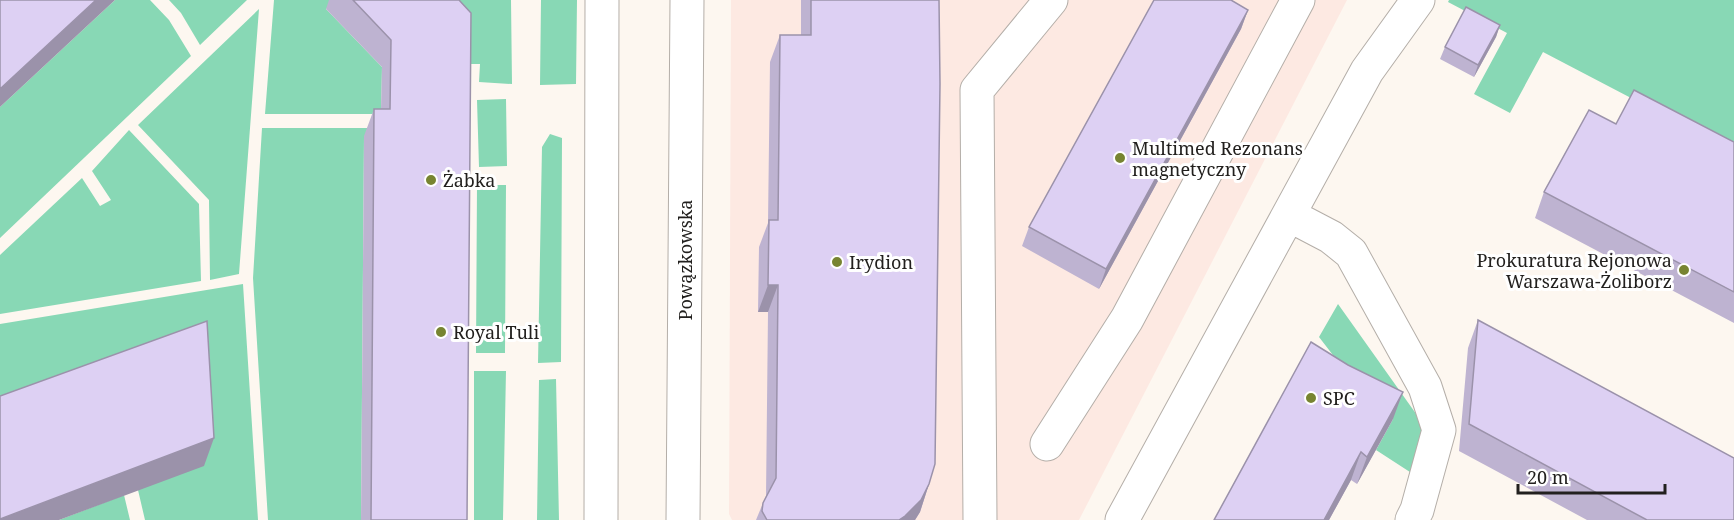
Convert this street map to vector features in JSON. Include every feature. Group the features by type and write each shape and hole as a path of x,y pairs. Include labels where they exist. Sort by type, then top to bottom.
{"main road":[{"path":"601,520 602,0"},
{"name":"Powązkowska","path":"683,520 687,0"},
{"path":"980,520 977,90 1051,0"},
{"path":"1047,444 1127,319 1298,0"},
{"path":"1122,520 1367,71 1407,4"},
{"path":"1289,215 1331,237 1351,253 1425,387 1439,430 1417,510 1412,520"}],"shaded area":[{"path":"731,0 1347,0 1079,520 732,520 729,514"}],"green space":[{"path":"115,0 150,0 169,20 191,56 0,238 0,107"},
{"path":"169,0 247,0 200,45 181,13"},
{"path":"274,0 335,0 326,9 382,67 381,114 265,114"},
{"path":"424,0 511,0 512,84 479,82 480,64 464,64"},
{"path":"541,0 577,0 576,84 540,85"},
{"path":"1449,0 1734,0 1734,173 1698,133 1543,52 1510,113 1474,94 1507,33 1448,2"},
{"path":"259,9 239,274 210,280 209,200 138,125"},
{"path":"506,99 507,166 479,167 477,100"},
{"path":"262,128 380,128 364,137 361,520 268,520 253,278"},
{"path":"129,130 199,204 201,281 0,314 0,255 82,178 100,206 111,200 92,171"},
{"path":"550,134 562,138 561,362 538,363 542,147"},
{"path":"477,185 506,185 505,353 476,353"},
{"path":"243,284 258,520 145,520 138,490 0,419 0,324"},
{"path":"1338,304 1424,425 1413,474 1376,450 1393,419 1358,399 1356,385 1319,337"},
{"path":"474,371 506,371 503,520 474,520"},
{"path":"556,379 559,520 537,520 539,380"},
{"path":"124,495 130,520 59,520"}],"building":[{"path":"0,0 96,0 0,89"},
{"path":"353,0 459,0 471,13 467,520 371,520 374,109 390,109 391,40"},
{"name":"Irydion","path":"811,0 939,0 935,464 921,500 899,520 767,520 762,511 763,503 776,478 778,285 768,285 769,220 778,220 780,35 811,35"},
{"name":"Multimed Rezonans magnetyczny","path":"1154,0 1231,0 1248,10 1106,269 1029,227"},
{"path":"1466,7 1500,25 1478,65 1445,47"},
{"name":"Prokuratura Rejonowa Warszawa-Żoliborz","path":"1634,90 1734,142 1734,292 1544,192 1589,110 1616,124"},
{"path":"1478,320 1734,458 1734,520 1647,520 1469,424"},
{"path":"207,321 214,438 0,519 0,396"},
{"path":"1311,342 1348,365 1403,392 1367,457 1361,452 1324,520 1214,520"}],"place":[{"name":"Multimed Rezonans magnetyczny","path":"1120,158"},
{"name":"Żabka","path":"431,180"},
{"name":"Irydion","path":"837,262"},
{"name":"Prokuratura Rejonowa Warszawa-Żoliborz","path":"1684,270"},
{"name":"Royal Tuli","path":"441,332"},
{"name":"SPC","path":"1311,398"}]}
